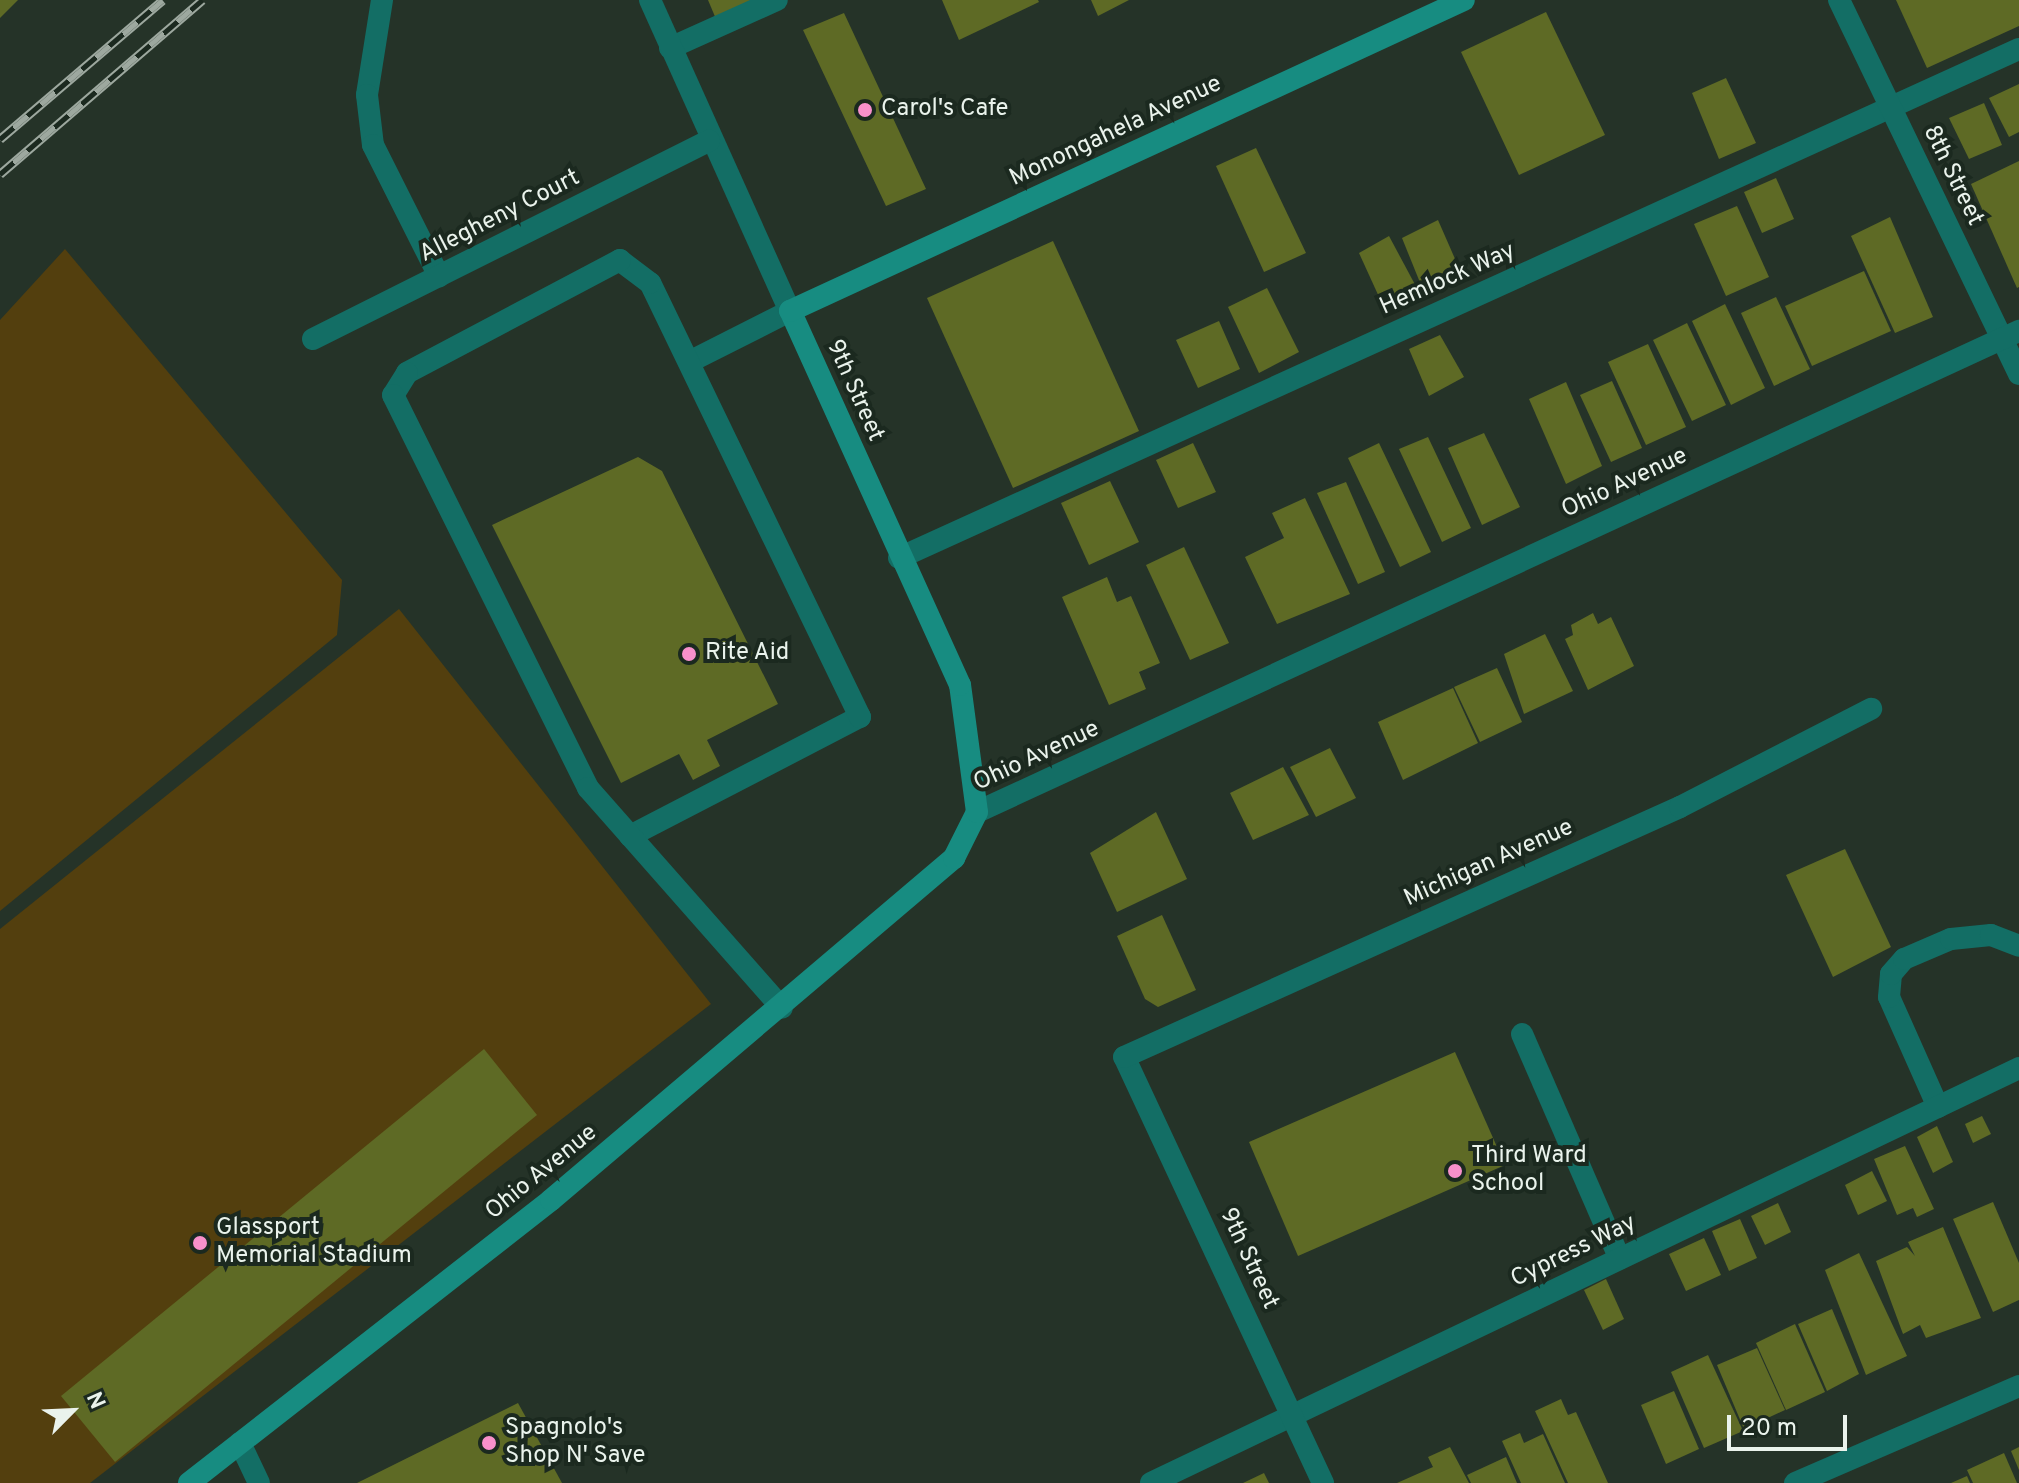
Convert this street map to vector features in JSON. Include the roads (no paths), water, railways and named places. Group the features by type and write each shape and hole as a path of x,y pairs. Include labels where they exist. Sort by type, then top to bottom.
{"main road":[{"name":"Monongahela Avenue","path":"790,311 1464,0"},
{"name":"9th Street","path":"790,311 899,558 960,685 977,812"},
{"name":"Ohio Avenue","path":"189,1483 782,1008 954,858 977,812"}],"street":[{"path":"382,0 367,95 373,145 439,276"},
{"name":"9th Street","path":"650,0 709,141 790,311"},
{"path":"670,48 777,0"},
{"name":"8th Street","path":"1839,0 1890,109 2011,335 2019,374"},
{"name":"Hemlock Way","path":"899,558 2019,49"},
{"name":"Allegheny Court","path":"313,339 709,141"},
{"path":"630,836 860,717 650,283 620,260 407,373 393,395 400,416 588,788 630,836 782,1008"},
{"path":"689,362 790,311"},
{"name":"Ohio Avenue","path":"977,812 2011,335"},
{"name":"Michigan Avenue","path":"1124,1057 1680,807 1871,709"},
{"path":"1938,1107 1889,997 1891,974 1904,959 1951,939 1991,935 2019,946"},
{"path":"1522,1034 1620,1259"},
{"name":"9th Street","path":"1124,1057 1323,1483"},
{"name":"Cypress Way","path":"1151,1483 2019,1068"},
{"path":"1795,1483 2019,1386"},
{"path":"240,1443 259,1483"}],"railway":[{"path":"0,139 163,0"},
{"path":"0,174 202,0"}],"place":[{"name":"Carol's Cafe","path":"865,110"},
{"name":"Rite Aid","path":"689,654"},
{"name":"Third Ward School","path":"1455,1171"},
{"name":"Glassport Memorial Stadium","path":"200,1243"},
{"name":"Spagnolo's Shop N' Save","path":"489,1443"}]}
